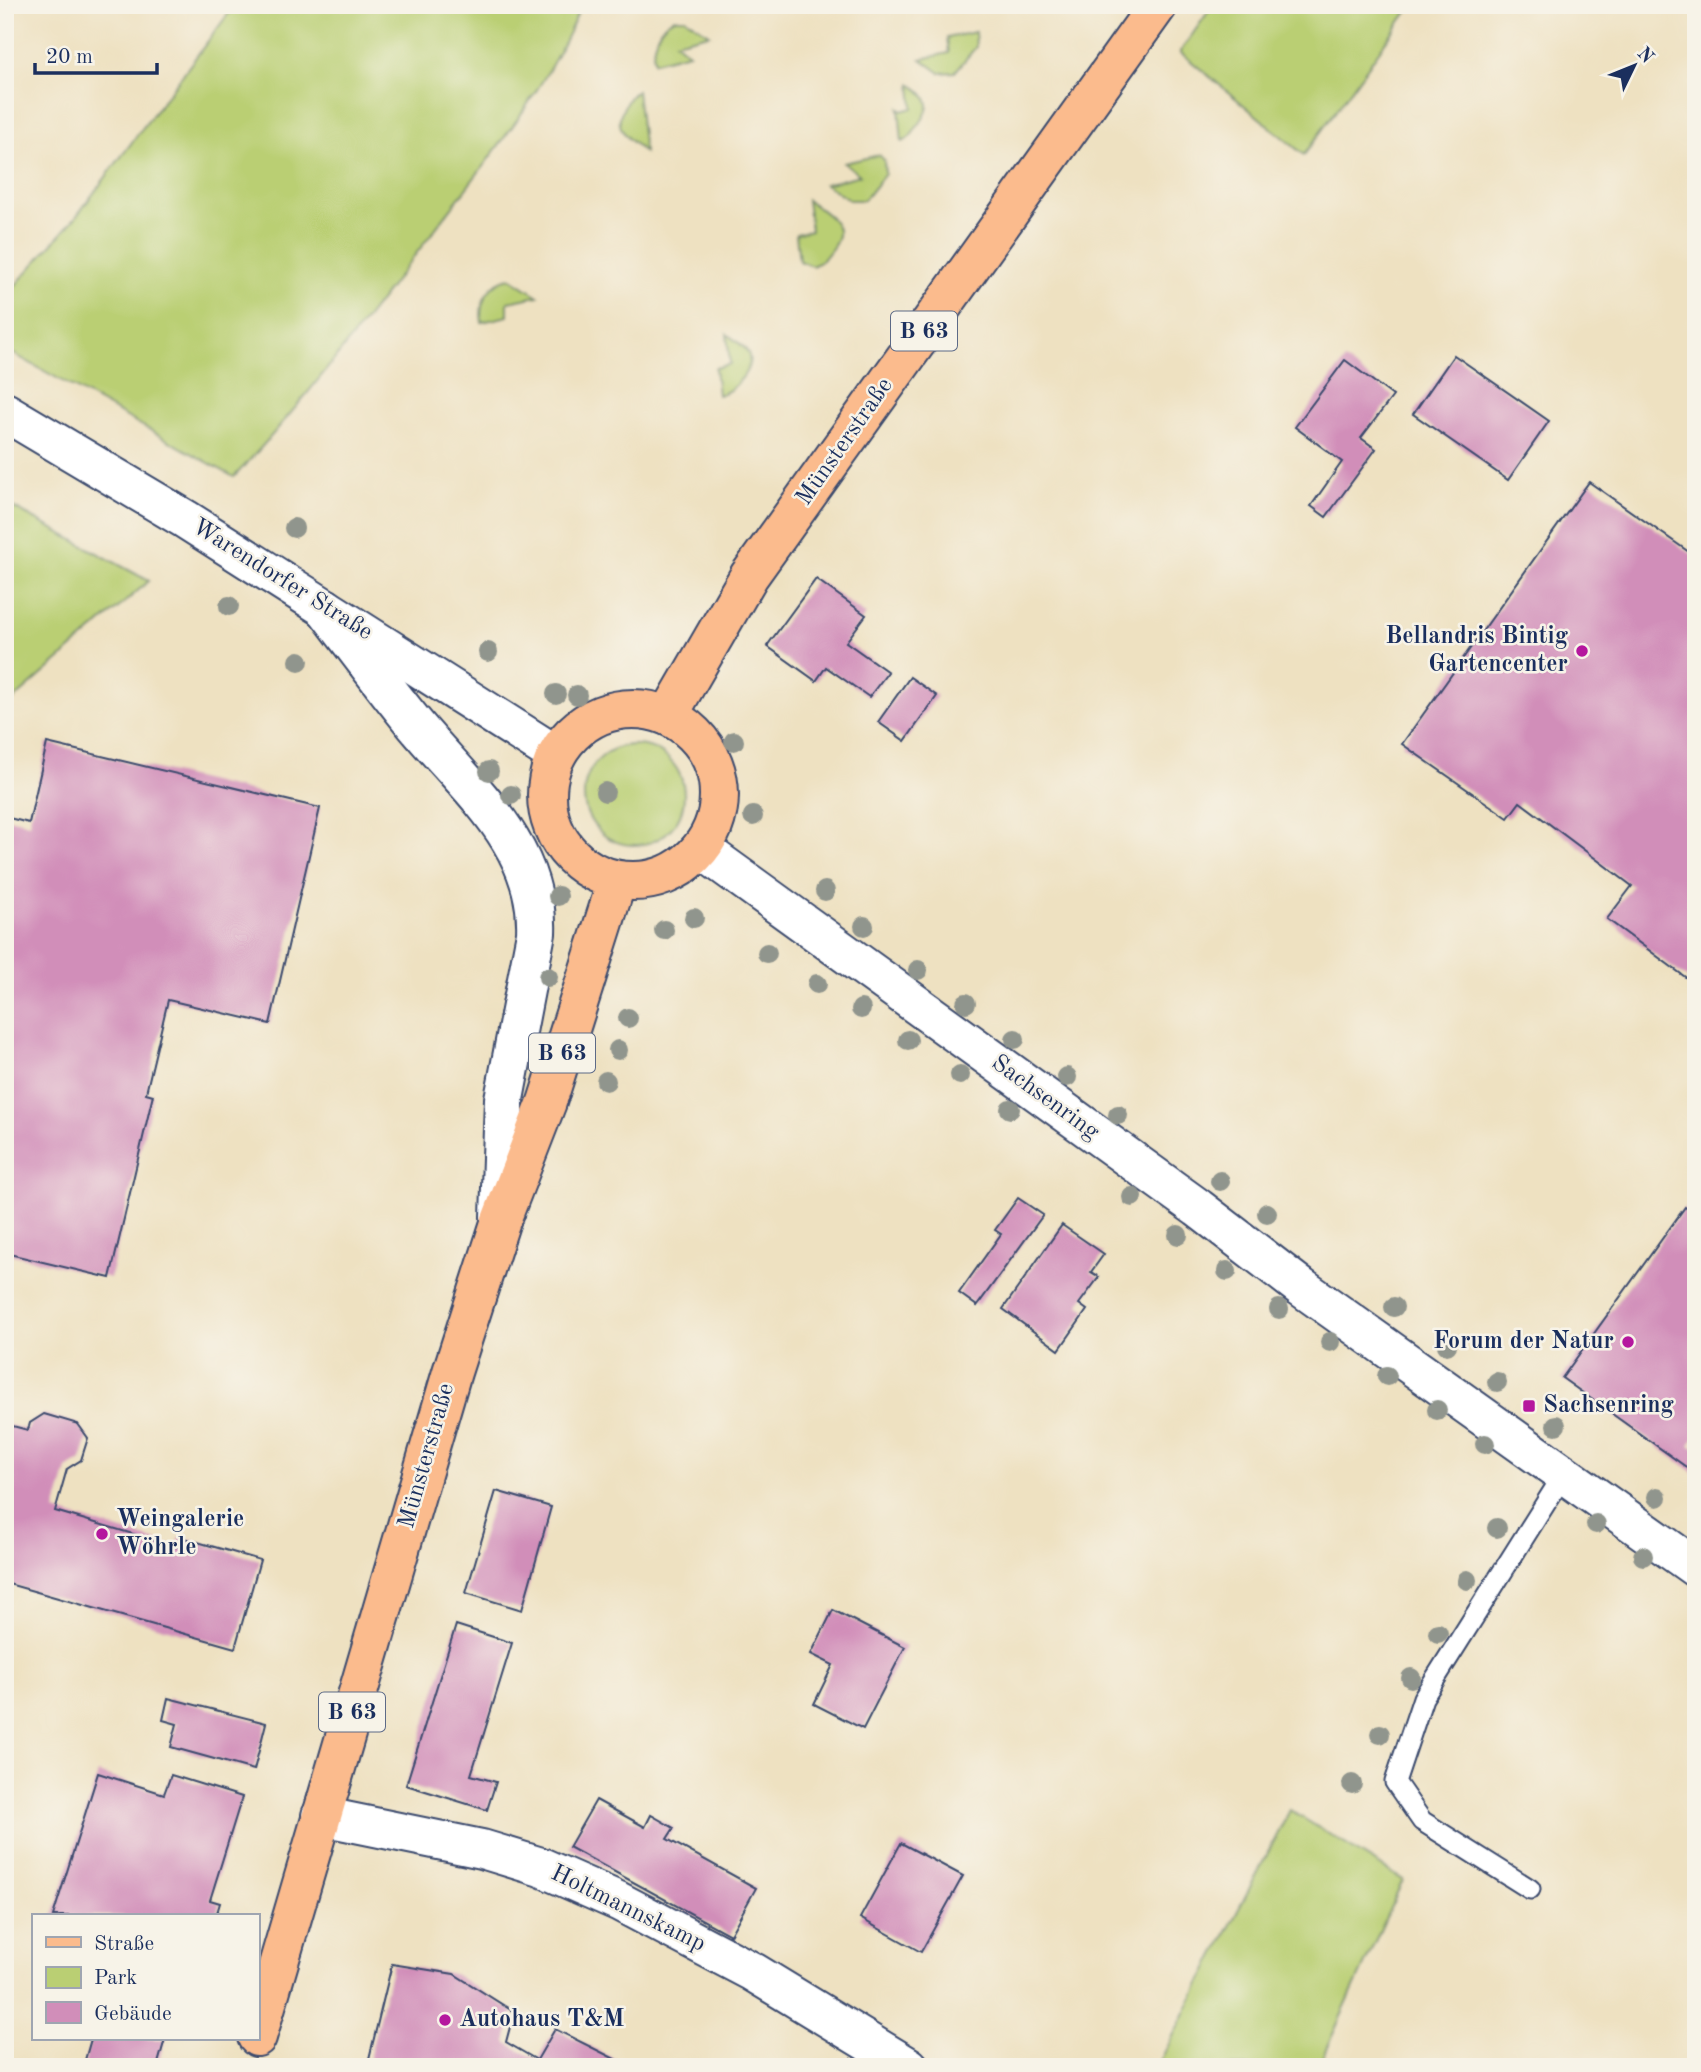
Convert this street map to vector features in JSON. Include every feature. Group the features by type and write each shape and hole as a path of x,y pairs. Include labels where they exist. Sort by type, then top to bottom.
{"main road":[{"name":"Münsterstraße","path":"668,716 749,576 1158,5"},
{"path":"621,709 645,709 668,716 688,728 703,744 717,775 719,808 713,830 701,849 672,873 645,881 617,881 594,873 574,859 559,840 549,818 546,793 556,755 576,729 597,716 621,709"},
{"name":"Münsterstraße","path":"259,2031 444,1398 499,1223 547,1102 617,881"},
{"name":"Münsterstraße","path":"249,2067 256,2040"}],"street":[{"name":"Warendorfer Straße","path":"5,412 185,519 556,755"},
{"path":"325,608 414,723 510,837 531,880 537,907 536,933 504,1099 499,1223"},
{"name":"Sachsenring","path":"701,849 1198,1208 1301,1287 1696,1568"},
{"name":"Holtmannskamp","path":"321,1816 482,1849 541,1867 618,1901 753,1972 909,2067"}],"lane":[{"path":"1530,1889 1422,1821 1395,1782 1423,1698 1564,1474"}],"green space":[{"path":"235,5 581,5 550,68 513,126 335,359 234,477 5,349 5,297 75,218"},
{"path":"1213,5 1412,5 1304,155 1180,52"},
{"path":"675,18 685,18 709,34 675,42 689,53 654,62 657,36 664,25"},
{"path":"975,32 976,47 955,72 940,73 921,59 949,53 947,38"},
{"path":"911,84 926,98 928,108 913,134 902,142 899,108 902,111 913,108"},
{"path":"637,91 644,152 624,134 620,122 627,101"},
{"path":"879,155 884,160 885,174 864,200 849,200 825,184 860,175 844,163"},
{"path":"807,200 833,220 838,232 833,247 822,261 812,266 799,261 796,234 811,230"},
{"path":"510,278 538,296 508,302 508,316 482,322 482,308 487,294 497,283"},
{"path":"727,334 748,353 748,366 736,385 718,395 715,368 730,364"},
{"path":"5,503 149,581 5,707"},
{"path":"634,745 653,748 670,759 681,776 684,795 681,814 670,831 653,842 634,845 615,842 598,831 587,814 584,795 587,776 598,759 615,748"},
{"path":"1290,1810 1403,1880 1318,2067 1157,2067"}],"building":[{"path":"1454,355 1549,421 1508,480 1413,414"},
{"path":"1345,360 1393,396 1361,438 1376,449 1326,517 1311,506 1342,462 1295,427"},
{"name":"Bellandris Bintig Gartencenter","path":"1589,482 1696,557 1696,985 1607,919 1632,886 1520,802 1508,818 1402,744"},
{"path":"816,579 866,615 846,642 888,672 869,697 826,667 816,681 767,646"},
{"path":"910,677 937,696 905,741 878,722"},
{"path":"47,743 320,808 270,1024 168,1000 146,1093 153,1095 110,1278 5,1253 5,817 29,823"},
{"path":"1018,1198 1043,1215 977,1306 959,1293 1001,1234 995,1230"},
{"path":"1685,1207 1696,1215 1696,1436 1690,1445 1696,1449 1696,1474 1562,1378"},
{"path":"1062,1225 1104,1254 1091,1272 1099,1277 1079,1304 1087,1310 1059,1350 1003,1309"},
{"path":"44,1414 78,1424 88,1438 81,1460 67,1469 55,1511 177,1547 180,1537 260,1560 235,1648 5,1583 5,1424 28,1430 30,1423"},
{"path":"496,1491 551,1507 522,1610 466,1593"},
{"path":"833,1610 905,1647 863,1729 814,1704 833,1665 811,1654"},
{"path":"456,1625 512,1643 471,1775 496,1782 487,1810 406,1785"},
{"path":"168,1698 266,1723 254,1770 171,1747 177,1724 163,1720"},
{"path":"98,1773 164,1794 171,1775 242,1797 210,1900 220,1903 217,1914 54,1914"},
{"path":"596,1800 645,1827 651,1815 674,1828 667,1839 756,1888 730,1935 569,1847"},
{"path":"901,1843 963,1876 921,1952 860,1918"},
{"name":"Autohaus T&M","path":"392,1964 454,1974 514,2012 506,2042 537,2060 555,2029 619,2061 616,2067 367,2067"},
{"path":"91,2040 165,2040 157,2067 83,2067"}],"place":[{"name":"Bellandris Bintig Gartencenter","path":"1582,651"},
{"name":"Forum der Natur","path":"1628,1342"},
{"name":"Sachsenring","path":"1529,1406"},
{"name":"Weingalerie Wöhrle","path":"102,1534"},
{"name":"Autohaus T&M","path":"445,2020"}]}
